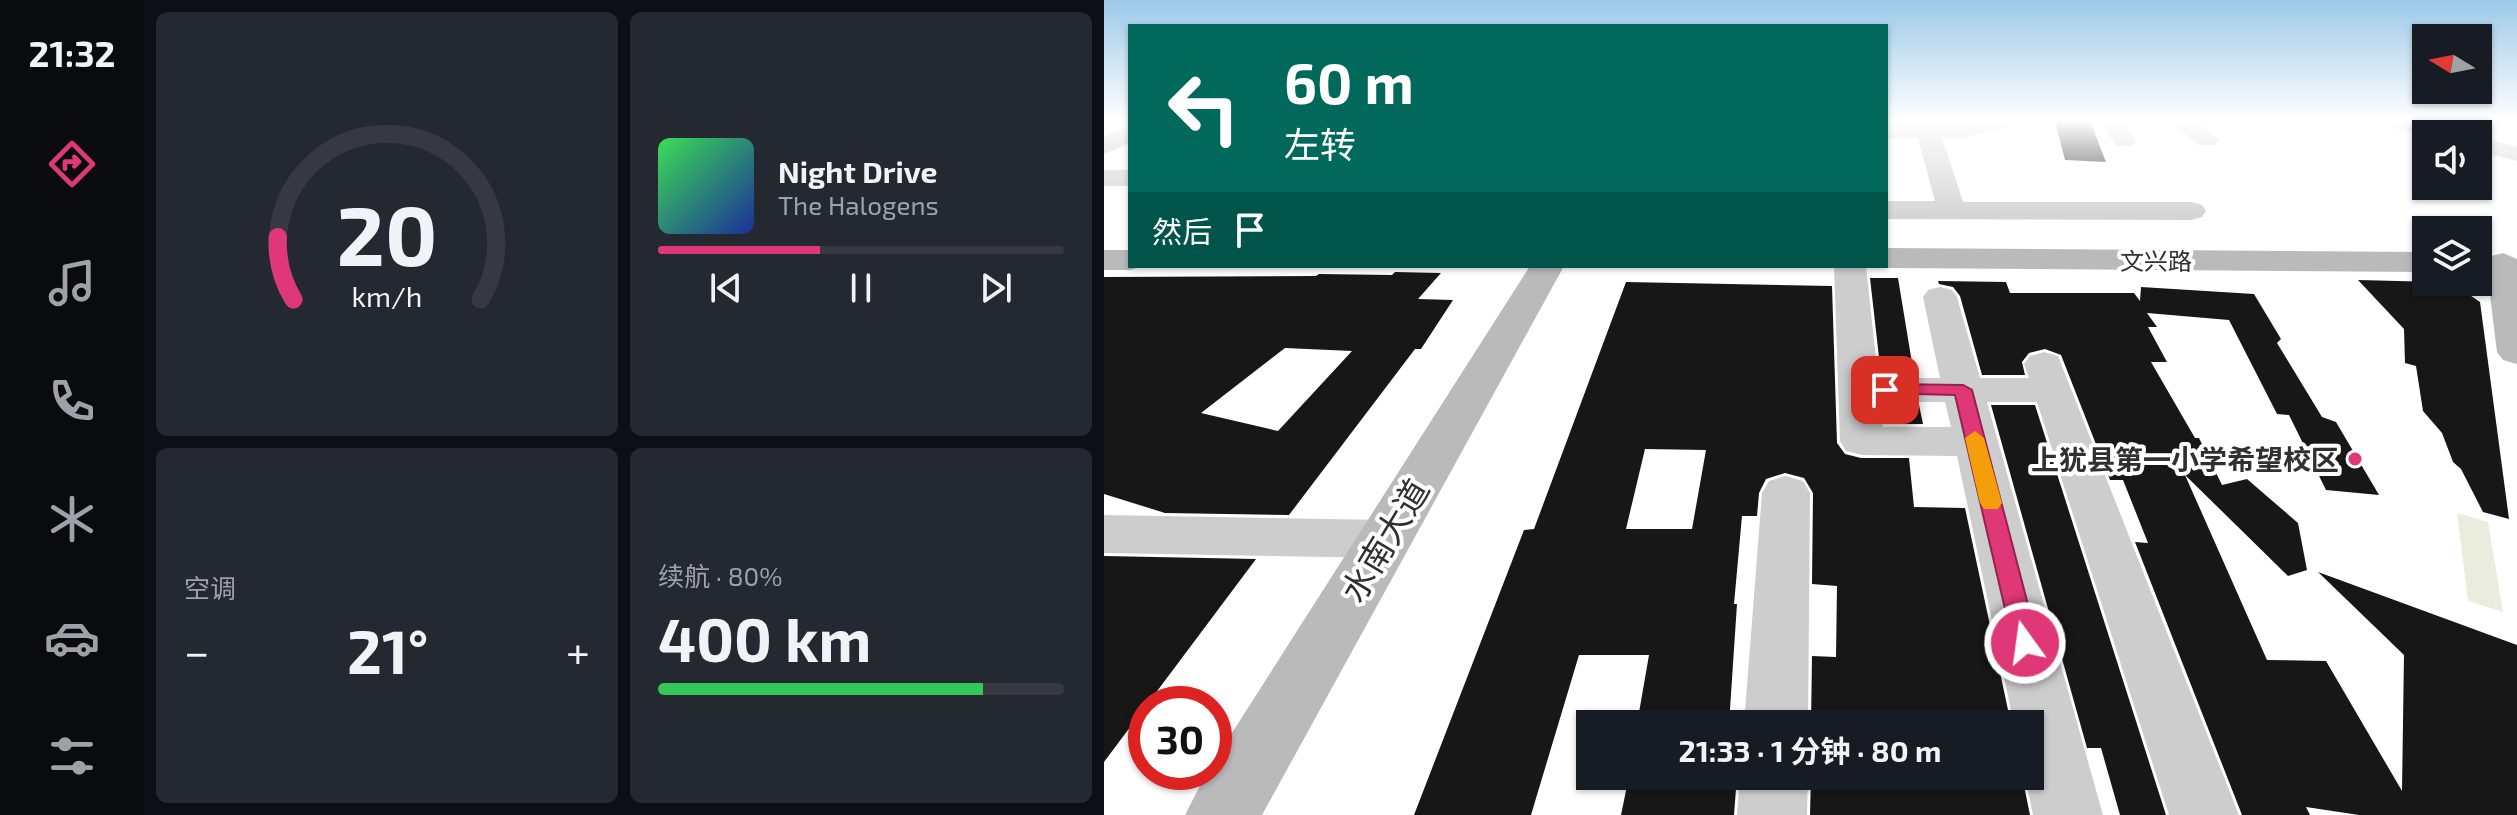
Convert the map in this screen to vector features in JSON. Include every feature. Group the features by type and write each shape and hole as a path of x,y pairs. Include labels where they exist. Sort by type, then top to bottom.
{"street":[{"path":"1937,159 1952,210"},
{"path":"1104,178 1128,178"},
{"path":"1888,210 2192,211"},
{"name":"文兴路","path":"1888,258 2412,262"},
{"path":"2499,259 2517,352"},
{"path":"1104,260 1128,260"},
{"name":"水南大道","path":"1222,815 1546,268"},
{"path":"1850,268 1862,441 1976,442"},
{"path":"1940,297 2068,815"},
{"path":"1858,390 1963,390 2048,377 2204,815"},
{"path":"1777,710 1786,493"},
{"path":"1104,534 1385,539"},
{"path":"1772,815 1773,790"}],"shaded area":[{"path":"2457,513 2488,522 2503,612 2468,601"}],"building":[{"path":"2105,159 2106,162 2065,160"},
{"path":"1395,272 1441,273 1418,299 1453,300 1421,349 1415,349 1289,515 1165,513 1104,494 1104,277 1392,275","holes":["1285,348 1352,351 1278,431 1201,413"]},
{"path":"1870,278 1898,278 1914,375 1881,375"},
{"path":"2358,280 2412,281 2412,296 2471,296 2480,302 2509,519 2483,512 2461,469 2453,462 2442,433 2423,411 2416,366 2405,363 2404,329"},
{"path":"1938,281 2006,282 2010,293 2134,293 2140,301 2141,287 2254,294 2281,339 2277,343 2322,417 2336,422 2379,495 2326,490 2289,415 2277,414 2229,320 2147,313 2157,327 2148,327 2167,362 2151,362 2195,438 2199,438 2222,485 2247,479 2298,523 2307,570 2288,576 2185,475 2267,660 2326,661 2402,791 2404,655 2318,572 2517,645 2517,815 2359,815 2306,807 2310,815 2242,815 2135,542 2148,543 2123,480 2110,480 2061,355 2045,349 2029,353 2022,362 2025,375 1982,375 1960,296 1953,287 1939,284"},
{"path":"1626,282 1832,286 1837,443 1845,454 1861,458 1909,458 1914,507 1965,508 2008,710 1811,710 1812,656 1836,657 1837,586 1812,584 1813,493 1804,478 1785,473 1766,479 1759,493 1757,516 1742,516 1734,604 1737,604 1730,710 1639,710 1649,655 1579,655 1531,815 1414,815 1524,530 1534,529","holes":["1645,449 1706,450 1692,529 1626,529"]},
{"path":"1883,405 1919,405 1923,424 1886,424"},
{"path":"1991,405 2035,405 2166,815 2120,815 2101,748 2087,748"},
{"path":"1104,556 1256,559 1161,686 1128,686 1128,730 1104,762"},
{"path":"1626,790 1736,790 1734,815 1621,815"},
{"path":"1811,790 2025,790 2030,815 1810,815"}],"slow traffic":[{"path":"1975,438 1991,503"}],"place":[{"name":"上犹县第一小学希望校区","path":"2355,459"}],"route":[{"path":"1885,390 1963,390 2025,643"}]}
